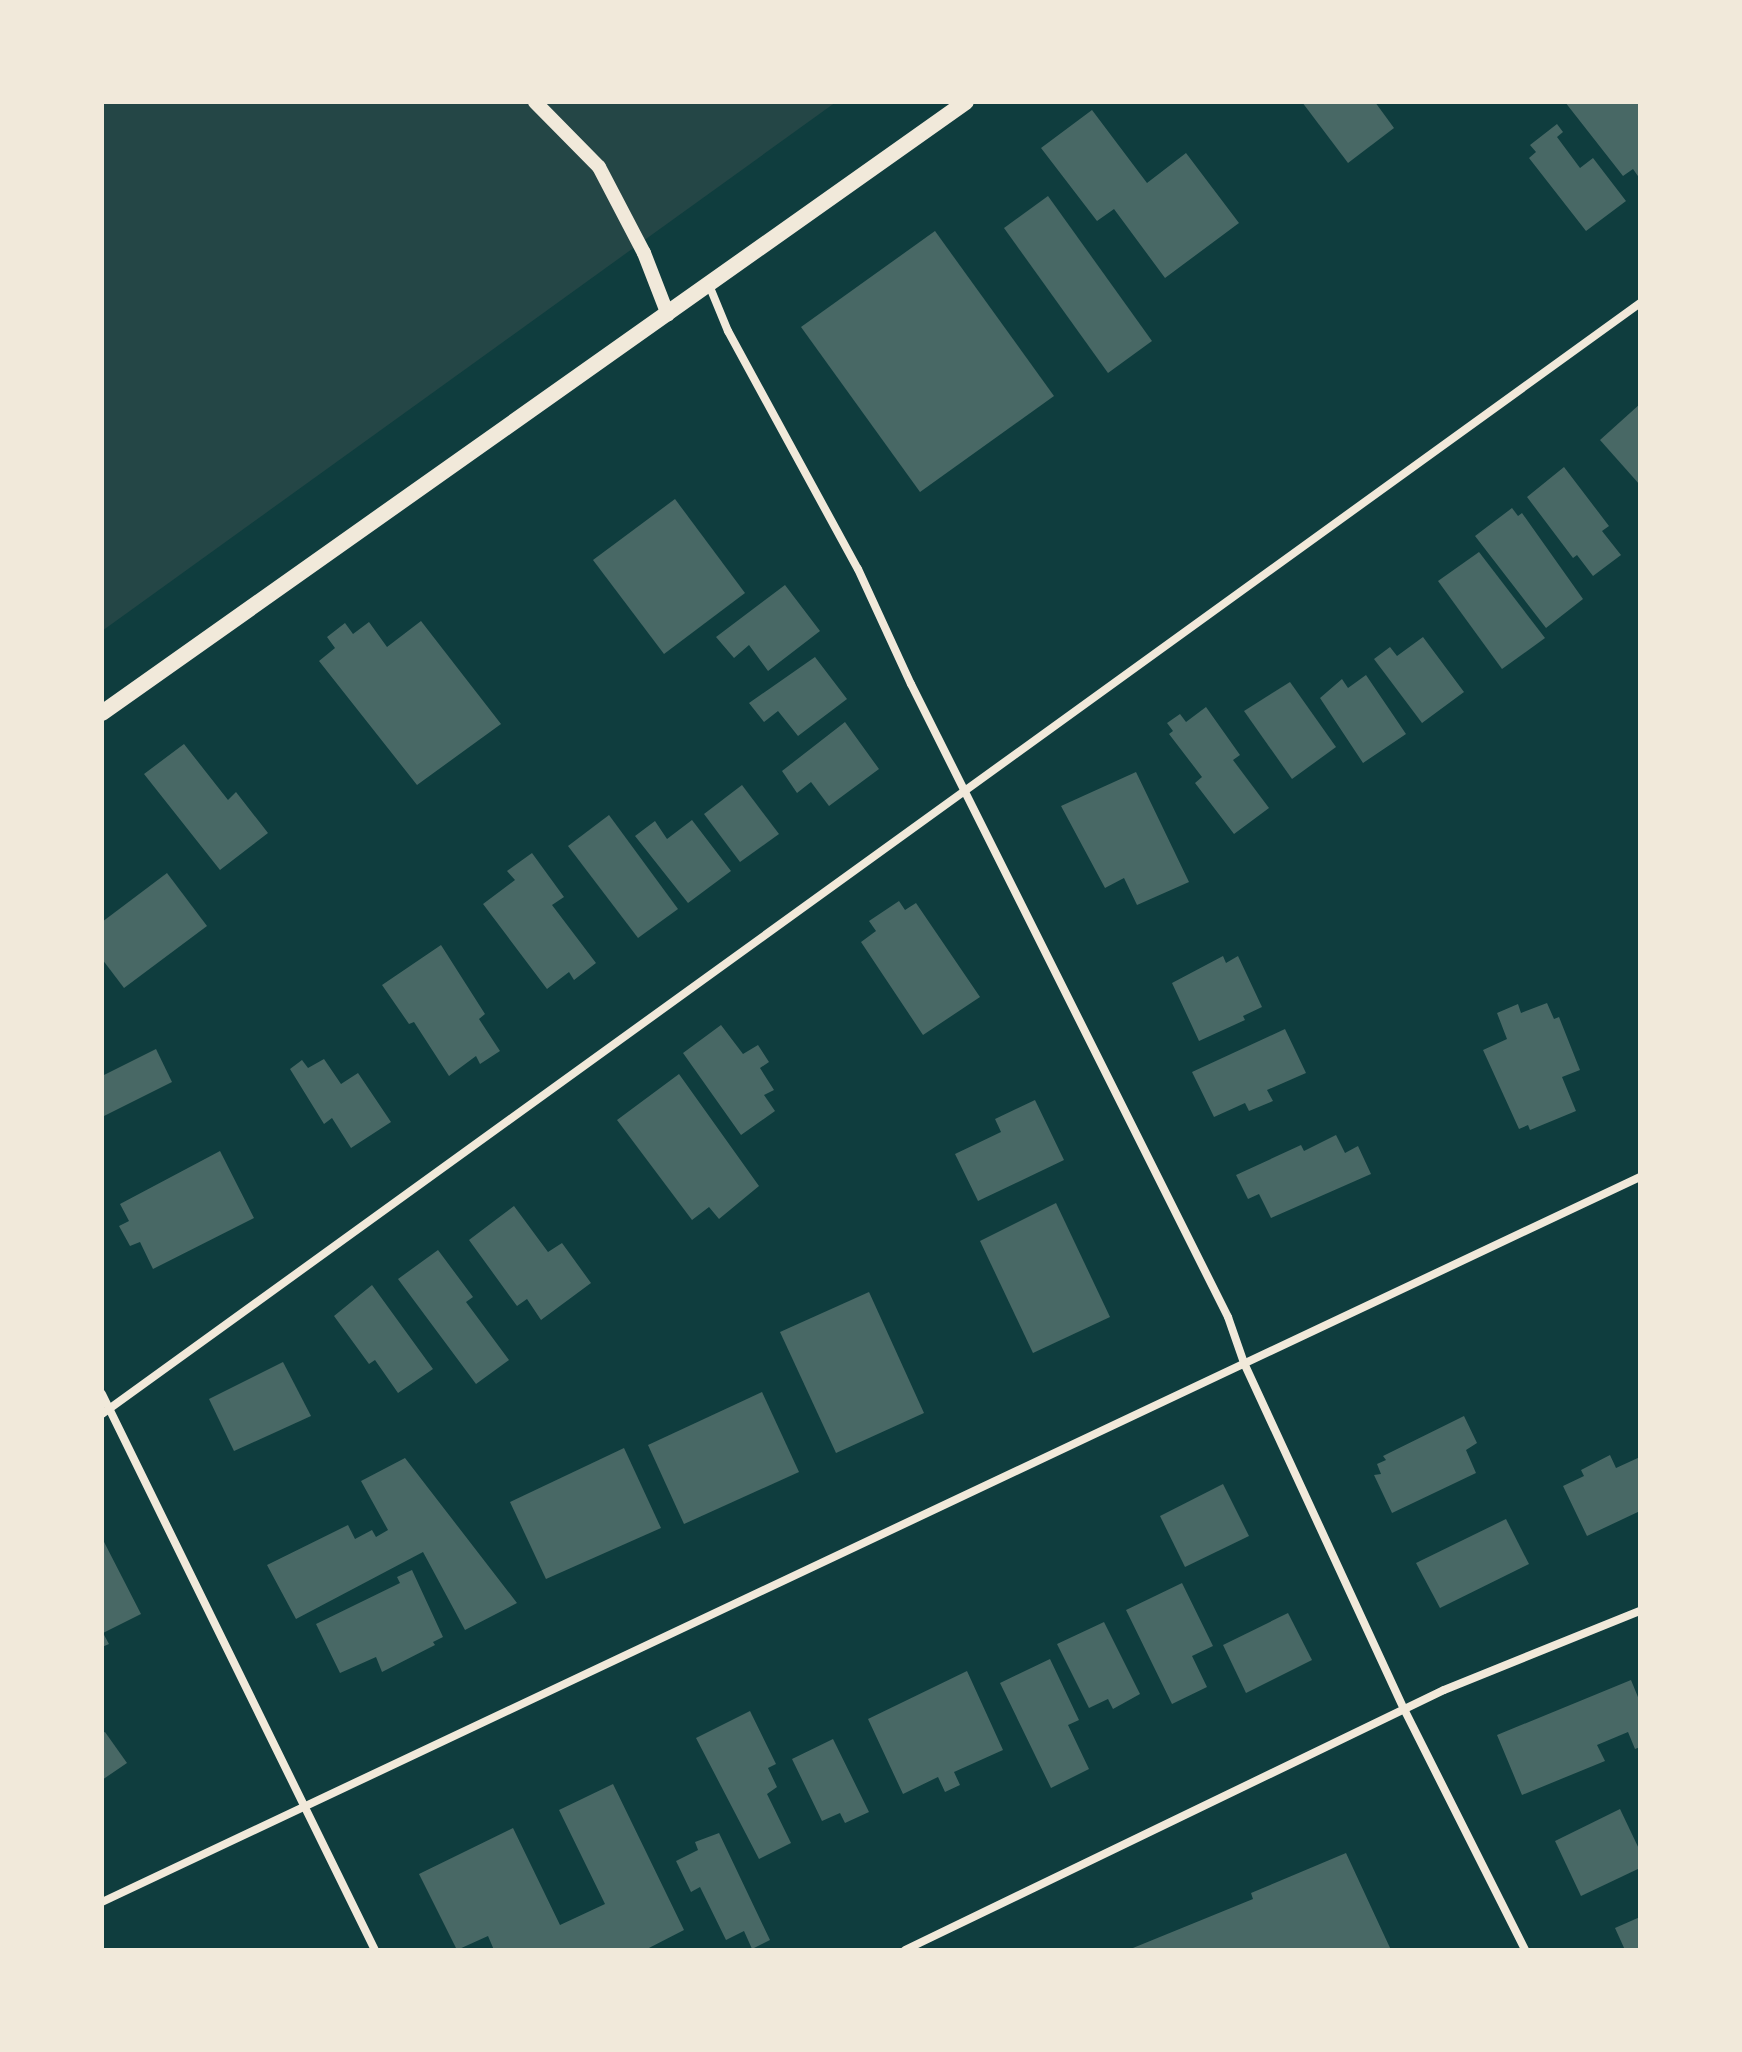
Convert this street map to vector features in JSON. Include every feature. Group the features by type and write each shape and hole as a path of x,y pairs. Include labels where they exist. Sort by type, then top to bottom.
{"main road":[{"path":"102,713 966,102"}],"street":[{"path":"535,102 599,167 644,253 668,315"},
{"path":"709,285 728,331 858,569 1228,1317 1244,1363 1404,1709 1525,1950"},
{"path":"106,1411 1640,303"},
{"path":"102,1902 1640,1177"},
{"path":"102,1394 106,1411 375,1950"},
{"path":"905,1950 1404,1709 1640,1611"}],"shaded area":[{"path":"102,102 836,102 102,631"}],"building":[{"path":"1302,102 1375,102 1394,128 1348,163"},
{"path":"1565,102 1640,102 1640,179 1633,169 1623,176"},
{"path":"1092,110 1147,183 1186,153 1239,223 1165,278 1114,209 1097,221 1041,148"},
{"path":"1557,124 1563,132 1557,137 1580,168 1593,158 1626,201 1586,231 1529,158 1536,152 1530,145"},
{"path":"1048,196 1152,341 1108,373 1004,228"},
{"path":"935,231 1054,396 920,492 801,327"},
{"path":"1640,404 1640,485 1600,440"},
{"path":"1564,467 1609,526 1602,531 1621,555 1593,576 1577,555 1573,558 1527,497"},
{"path":"675,499 745,593 664,654 593,560"},
{"path":"1512,508 1518,516 1522,513 1583,599 1546,628 1475,536"},
{"path":"1479,552 1545,638 1502,669 1438,581"},
{"path":"785,585 820,631 768,671 749,645 734,658 716,637"},
{"path":"421,621 501,724 417,785 319,661 335,648 327,637 345,623 353,634 369,622 387,647"},
{"path":"1423,637 1464,692 1422,723 1374,659 1390,647 1397,656"},
{"path":"815,657 847,699 798,736 778,711 764,722 749,703"},
{"path":"1366,675 1406,734 1363,763 1320,698 1342,679 1348,688"},
{"path":"1290,682 1336,747 1292,779 1244,711"},
{"path":"1206,707 1240,755 1233,760 1269,808 1234,834 1195,783 1202,777 1169,734 1173,731 1167,723 1180,714 1186,722"},
{"path":"845,722 879,769 829,806 811,782 797,793 782,771"},
{"path":"184,744 228,800 236,792 268,833 220,870 144,774"},
{"path":"1136,772 1189,882 1137,905 1124,878 1105,888 1061,806"},
{"path":"742,785 779,834 740,862 704,814"},
{"path":"609,815 678,909 638,938 568,846"},
{"path":"692,820 731,871 688,903 635,836 655,821 667,839"},
{"path":"532,853 564,897 552,905 596,963 574,980 569,972 547,989 483,904 515,880 507,871"},
{"path":"167,873 207,926 124,988 102,959 102,922"},
{"path":"899,901 905,910 916,903 980,997 923,1035 861,942 876,931 869,921"},
{"path":"441,945 485,1014 479,1019 500,1051 480,1064 476,1056 449,1076 414,1022 409,1024 382,985"},
{"path":"1223,956 1226,963 1238,956 1262,1007 1243,1016 1245,1020 1199,1041 1172,983"},
{"path":"1547,1003 1554,1019 1559,1017 1580,1070 1562,1077 1576,1111 1530,1130 1528,1125 1519,1129 1483,1050 1507,1039 1497,1013 1518,1004 1521,1013"},
{"path":"721,1025 743,1054 758,1045 769,1062 760,1068 774,1090 764,1095 775,1111 741,1135 683,1053"},
{"path":"1285,1029 1306,1073 1267,1090 1273,1101 1249,1111 1245,1103 1214,1117 1192,1072"},
{"path":"156,1049 172,1082 102,1117 102,1076"},
{"path":"324,1059 341,1084 358,1073 391,1122 351,1148 332,1118 324,1124 290,1069 302,1060 308,1068"},
{"path":"679,1074 759,1186 719,1219 709,1207 692,1220 617,1120"},
{"path":"1035,1100 1064,1160 978,1201 955,1154 1001,1132 995,1119"},
{"path":"1336,1135 1345,1153 1358,1146 1371,1174 1271,1218 1259,1194 1248,1199 1236,1175 1301,1145 1304,1151"},
{"path":"220,1151 254,1218 153,1269 140,1242 130,1246 119,1226 129,1221 120,1204"},
{"path":"1056,1203 1110,1317 1033,1353 980,1241"},
{"path":"514,1206 548,1252 562,1243 591,1283 541,1320 527,1299 517,1306 469,1240"},
{"path":"438,1250 473,1297 466,1302 509,1360 476,1384 398,1279"},
{"path":"372,1285 433,1369 398,1393 375,1360 369,1364 334,1316"},
{"path":"869,1292 924,1413 836,1453 780,1332"},
{"path":"283,1362 311,1416 234,1451 209,1399"},
{"path":"762,1392 799,1472 684,1524 648,1445"},
{"path":"1464,1416 1477,1443 1466,1450 1476,1473 1392,1513 1374,1475 1381,1474 1377,1464 1386,1460 1383,1456"},
{"path":"624,1448 661,1528 546,1579 510,1502"},
{"path":"1610,1455 1616,1468 1640,1457 1640,1511 1587,1536 1563,1486 1584,1476 1581,1470"},
{"path":"405,1458 517,1603 465,1630 423,1552 296,1619 267,1565 348,1525 355,1539 372,1530 376,1537 388,1530 361,1481"},
{"path":"1223,1484 1249,1536 1185,1567 1160,1516"},
{"path":"1506,1519 1529,1564 1440,1608 1416,1563"},
{"path":"102,1538 141,1614 103,1633 109,1644 102,1647"},
{"path":"412,1570 443,1637 433,1642 435,1645 382,1672 376,1657 340,1673 316,1624 400,1583 397,1577"},
{"path":"1182,1583 1213,1646 1192,1656 1207,1687 1172,1704 1126,1610"},
{"path":"1288,1613 1312,1660 1246,1693 1223,1645"},
{"path":"1104,1622 1140,1694 1113,1709 1108,1699 1089,1708 1057,1644"},
{"path":"1050,1659 1079,1720 1068,1725 1089,1769 1051,1788 1000,1683"},
{"path":"967,1671 1003,1750 954,1772 960,1785 945,1792 938,1777 903,1794 868,1719"},
{"path":"1631,1680 1640,1702 1640,1747 1635,1749 1628,1732 1597,1745 1605,1761 1522,1795 1497,1735"},
{"path":"750,1711 776,1764 768,1768 777,1787 767,1794 791,1843 759,1859 696,1738"},
{"path":"105,1732 127,1763 102,1780 102,1733"},
{"path":"833,1739 869,1812 845,1823 840,1813 822,1821 792,1759"},
{"path":"613,1784 684,1930 645,1950 494,1950 488,1936 457,1950 419,1874 513,1828 560,1925 605,1904 559,1810"},
{"path":"1620,1809 1640,1851 1640,1868 1581,1896 1555,1841"},
{"path":"719,1833 770,1940 752,1949 744,1931 726,1940 700,1887 691,1892 676,1861 698,1850 695,1842"},
{"path":"1346,1853 1391,1950 1128,1950 1253,1899 1251,1893"},
{"path":"1640,1917 1640,1950 1625,1950 1615,1928"}]}
